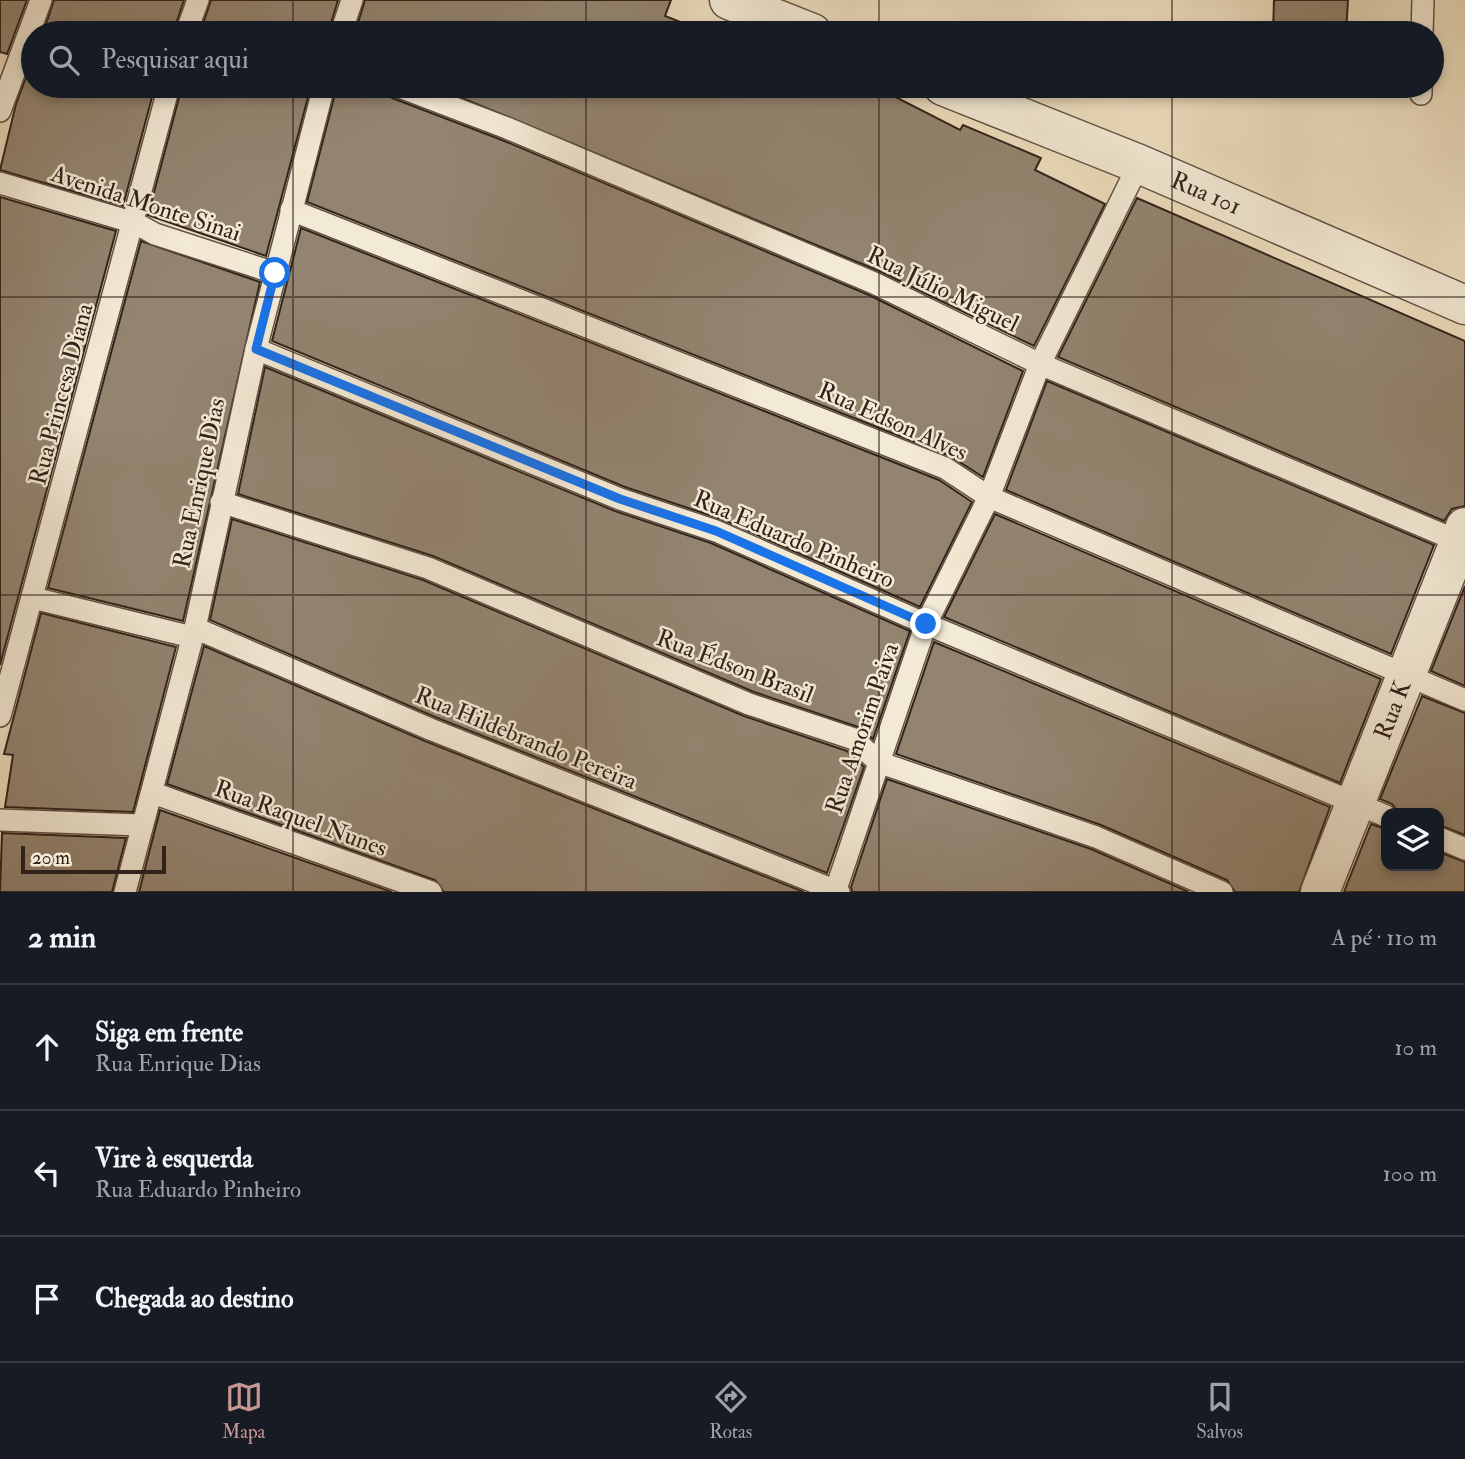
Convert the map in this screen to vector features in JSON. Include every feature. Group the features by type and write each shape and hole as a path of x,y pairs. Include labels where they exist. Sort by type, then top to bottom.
{"street":[{"path":"729,0 782,21"},
{"name":"Rua 101","path":"973,98 1139,164 1465,305"},
{"name":"Rua K","path":"1320,892 1371,810 1406,675 1463,538"}],"lane":[{"path":"33,21 41,0"},
{"path":"190,21 198,0"},
{"path":"345,21 352,0"},
{"path":"1422,21 1423,0"},
{"path":"0,111 21,54"},
{"name":"Rua Princesa Diana","path":"0,716 135,223 166,98"},
{"name":"Rua Enrique Dias","path":"125,892 140,825 153,793 194,633 256,349 321,98"},
{"name":"Rua Júlio Miguel","path":"428,98 519,133 874,283 1040,364 1463,538"},
{"name":"Rua Amorim Paiva","path":"836,891 926,624 989,497 1040,364 1139,164"},
{"name":"Avenida Monte Sinai","path":"0,183 135,223 155,234 275,273"},
{"name":"Rua Edson Alves","path":"291,210 945,468 989,497 1465,700"},
{"name":"Rua Eduardo Pinheiro","path":"256,349 620,499 716,531 926,624 1371,810"},
{"name":"Rua Édson Brasil","path":"221,502 428,568 749,704 854,739 878,762 1096,837 1222,892"},
{"name":"Rua Hildebrando Pereira","path":"33,598 194,633 836,891"},
{"name":"Rua Raquel Nunes","path":"153,793 431,892"},
{"path":"0,820 140,825"},
{"path":"1444,840 1465,849"}],"building":[{"path":"0,0 27,0 7,54 0,52"},
{"path":"54,0 184,0 177,21 47,21"},
{"path":"211,0 338,0 332,21 204,21"},
{"path":"365,0 671,0 665,16 678,21 359,21"},
{"path":"1274,0 1348,0 1347,21 1273,21"},
{"path":"21,91 21,98 152,98 123,206 0,170"},
{"path":"179,98 308,98 266,256 148,215"},
{"path":"334,98 392,98 502,140 869,295 1023,371 983,477 950,456 307,202"},
{"path":"462,98 897,98 960,130 963,125 1041,158 1035,170 1105,204 1034,346 879,271"},
{"path":"0,197 116,231 0,665"},
{"path":"1137,198 1465,341 1465,506 1452,509 1444,521 1058,357"},
{"path":"301,228 939,480 972,502 920,607 721,519 625,487 272,341"},
{"path":"141,241 260,282 183,621 48,588"},
{"path":"265,367 615,511 711,543 910,631 873,739 858,727 754,692 433,556 238,494"},
{"path":"1047,381 1434,545 1391,654 1006,490"},
{"path":"995,514 1381,679 1340,783 944,617"},
{"path":"232,519 423,580 744,716 847,751 864,767 827,873 435,717 210,620"},
{"path":"1465,586 1465,686 1431,671"},
{"path":"41,613 176,647 133,812 5,807 13,755 4,754"},
{"path":"934,642 1330,807 1299,892 1235,892 1227,880 1101,825 896,754"},
{"path":"204,646 425,741 804,892 444,892 435,880 167,784"},
{"path":"1422,696 1465,713 1465,835 1444,827 1444,808 1395,808 1380,799"},
{"path":"887,779 1091,849 1189,892 852,892 851,887"},
{"path":"160,810 392,892 139,892"},
{"path":"1371,824 1381,827 1381,871 1444,871 1444,854 1465,862 1465,892 1344,892"},
{"path":"2,833 126,838 112,892 0,892"}],"route":[{"path":"275,273 256,349 620,499 716,531 926,624"}]}
